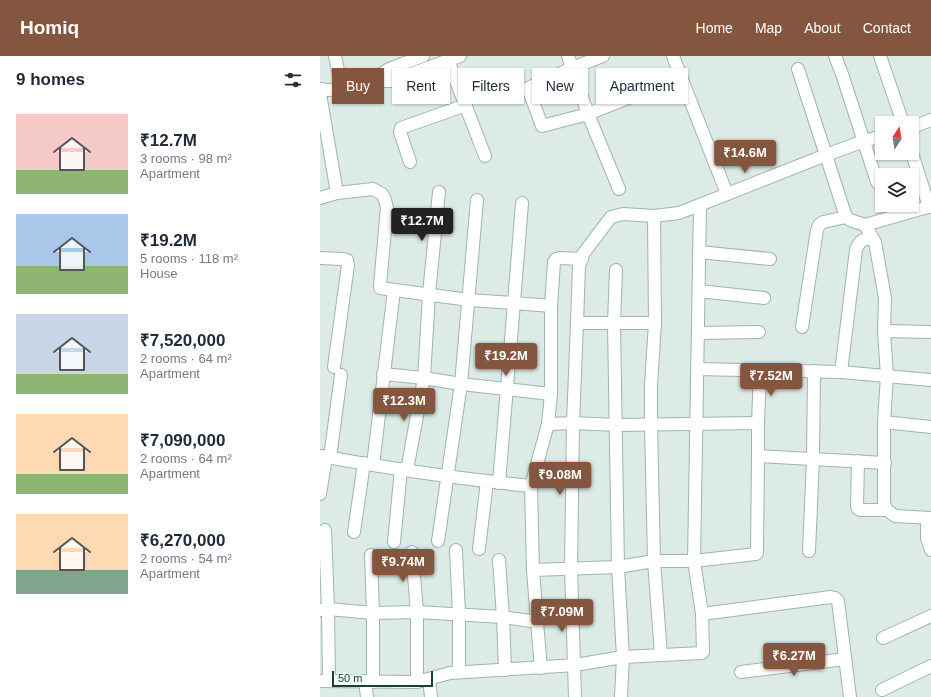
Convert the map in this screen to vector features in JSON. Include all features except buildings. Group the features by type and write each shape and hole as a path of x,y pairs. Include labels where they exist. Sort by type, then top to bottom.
{"street":[{"path":"335,56 338,68"},
{"path":"384,71 423,56"},
{"path":"568,56 572,68 603,56"},
{"path":"673,56 678,68"},
{"path":"835,56 875,176"},
{"path":"880,56 900,116"},
{"path":"384,81 392,81 454,58 466,105 485,156"},
{"path":"798,69 846,217 850,220 865,225 875,242 885,298 884,330 887,376 884,422 884,504 887,510 894,516 929,518 927,538 931,550"},
{"path":"532,86 528,88 532,99"},
{"path":"320,89 332,90"},
{"path":"320,94 326,162 336,193"},
{"path":"688,95 727,194"},
{"path":"534,104 542,126 588,114 613,104"},
{"path":"585,104 619,189"},
{"path":"410,162 400,132 401,128 466,105"},
{"path":"919,124 931,120"},
{"path":"575,697 571,569 573,423 579,266 583,254 611,216 623,214 654,216 679,213 826,155 875,138"},
{"path":"914,160 930,207 919,208"},
{"path":"320,198 336,193 373,189 382,194 387,208 380,288 469,300 551,306"},
{"path":"394,542 404,470 424,378 429,294 439,192"},
{"path":"438,541 462,384 477,200"},
{"path":"479,549 493,482 507,389 522,203"},
{"path":"325,530 325,681 369,682 423,680 459,672 541,668 575,665 623,657 702,653 702,614 694,561 700,205"},
{"path":"865,225 893,212"},
{"path":"654,216 654,323 651,424 654,561 661,655"},
{"path":"802,327 817,230 823,222 846,217"},
{"path":"840,372 856,250 859,243 863,240 872,238"},
{"path":"699,252 770,259"},
{"path":"320,258 343,259 346,260 348,265 337,371 320,494"},
{"path":"541,668 533,570 531,486 548,424 551,394 551,306 554,262 556,259 560,258 582,259"},
{"path":"616,270 614,323 618,567 623,657 621,697"},
{"path":"354,532 368,464 383,374 394,290"},
{"path":"698,291 764,298"},
{"path":"577,323 654,323"},
{"path":"884,330 931,332"},
{"path":"698,333 759,332"},
{"path":"697,369 840,372 931,380"},
{"path":"533,570 618,567 654,561 694,561 756,554 760,371"},
{"path":"809,551 813,459 814,371"},
{"path":"383,374 551,394"},
{"path":"884,422 931,427"},
{"path":"548,424 573,423 616,425 758,423"},
{"path":"758,456 885,463"},
{"path":"325,457 404,470 531,486"},
{"path":"858,461 858,509 887,510"},
{"path":"456,550 459,615 459,672"},
{"path":"412,552 423,680 432,697"},
{"path":"367,697 373,613 371,555"},
{"path":"499,560 505,670"},
{"path":"702,614 831,597 835,598 838,601 850,697"},
{"path":"324,609 373,613 417,612 503,617 537,622"},
{"path":"883,638 931,616"},
{"path":"740,672 845,659"},
{"path":"882,690 931,666"}]}
